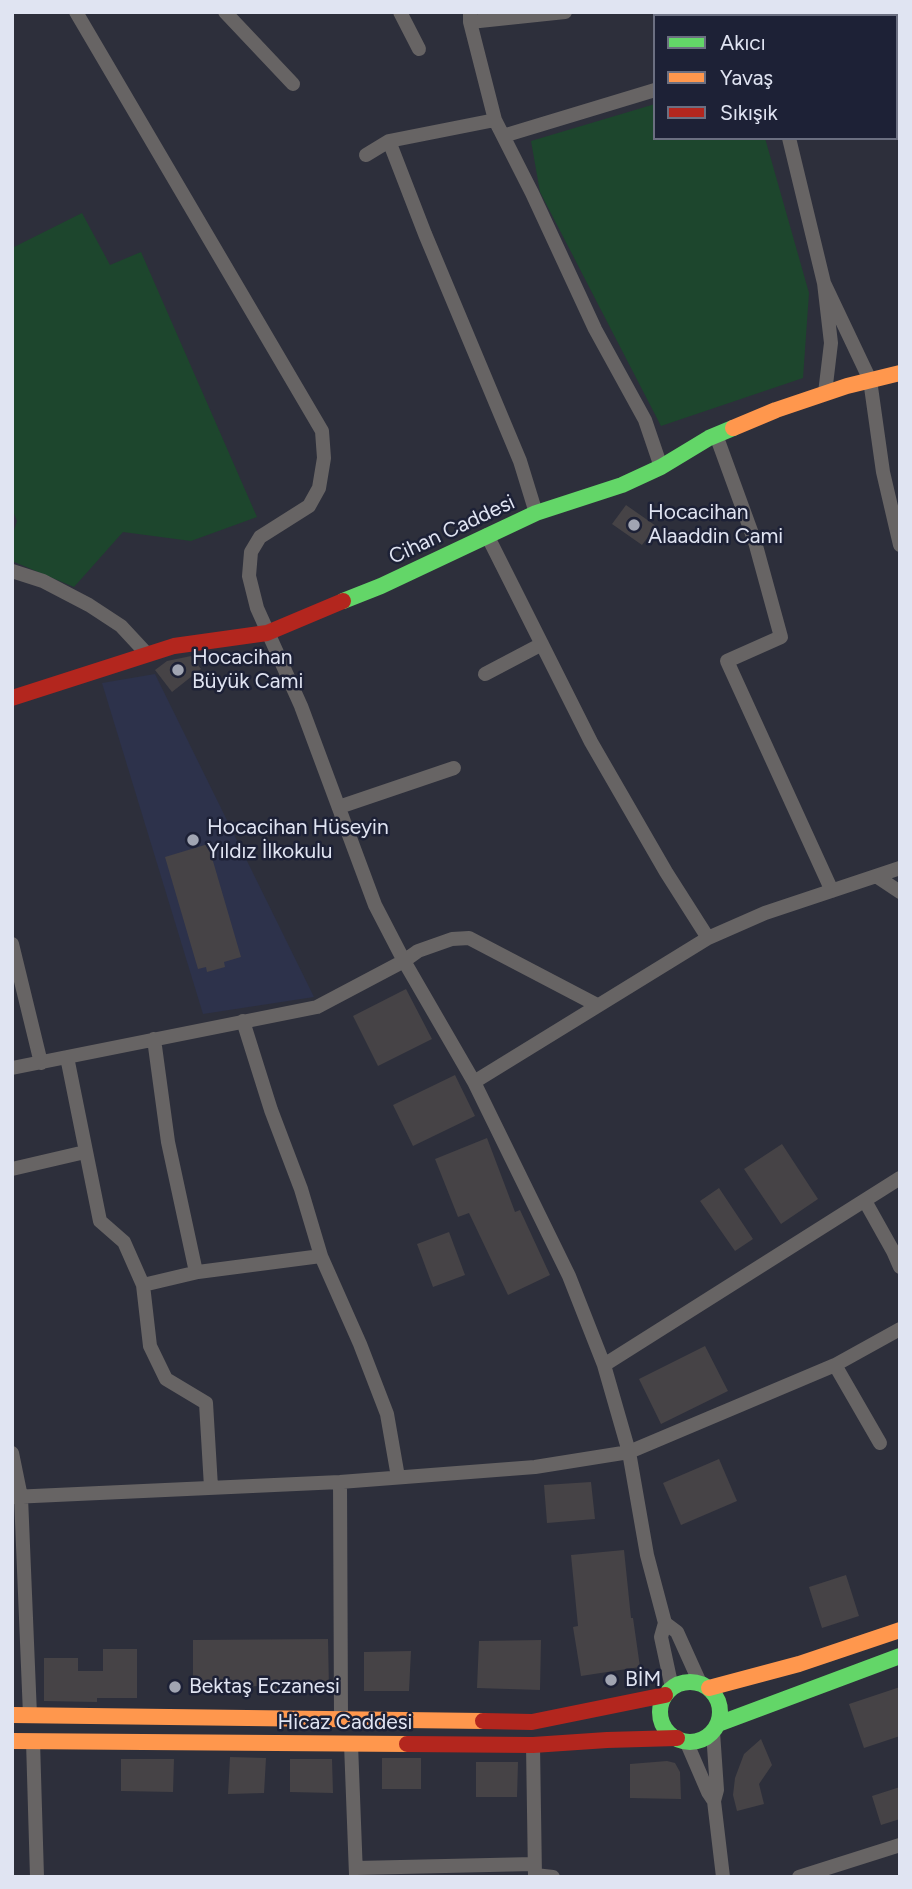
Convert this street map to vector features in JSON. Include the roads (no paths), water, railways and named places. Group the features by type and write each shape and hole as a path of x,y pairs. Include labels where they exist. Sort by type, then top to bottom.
{"main road":[{"name":"Cihan Caddesi","path":"12,698 174,646 267,633 381,586 536,513 622,485 661,467 716,435 776,410 825,393 900,373"},
{"path":"704,1686 799,1664 900,1630"},
{"path":"715,1728 720,1714 716,1695 704,1686 690,1682 680,1683 668,1692 661,1704 663,1724 681,1740 696,1741 705,1738 715,1728 900,1656"},
{"name":"Hicaz Caddesi","path":"12,1714 532,1722 668,1692"},
{"name":"Hicaz Caddesi","path":"12,1741 533,1745 607,1740 681,1740"}],"street":[{"path":"76,12 322,431 324,458 319,488 309,506 260,537 251,552 249,576 257,608 301,706 375,905 474,1082 569,1276 604,1365 629,1452 647,1555 665,1623 661,1637 668,1692"},
{"path":"225,12 293,84"},
{"path":"400,12 419,49"},
{"path":"556,13 470,17 495,120 595,329 645,420 661,467"},
{"path":"503,136 653,91"},
{"path":"366,155 389,141 495,120"},
{"path":"789,140 824,283 831,343 825,393"},
{"path":"389,141 520,461 536,513"},
{"path":"824,283 870,380 883,472 900,545"},
{"path":"716,435 755,542 781,637 727,661 832,891"},
{"path":"487,535 591,742 666,872 708,938"},
{"path":"12,571 43,580 89,605 121,626 147,654"},
{"path":"485,674 542,644"},
{"path":"339,807 454,768"},
{"path":"474,1082 708,938 765,913 900,867"},
{"path":"876,876 900,892"},
{"path":"12,1068 317,1007 418,951 452,939 469,938 597,1005"},
{"path":"12,944 41,1063"},
{"path":"243,1021 321,1255 387,1414 398,1477"},
{"path":"154,1039 168,1142 196,1272"},
{"path":"67,1057 100,1221 124,1242 143,1285 150,1346 166,1379 206,1403 211,1487"},
{"path":"12,1169 85,1152"},
{"path":"604,1365 900,1178"},
{"path":"864,1201 900,1267"},
{"path":"143,1285 196,1272 321,1255"},
{"path":"16,1497 340,1482 536,1467 629,1452 835,1365 900,1329"},
{"path":"835,1365 880,1443"},
{"path":"12,1453 30,1715"},
{"path":"340,1482 341,1719"},
{"path":"665,1623 677,1632 704,1686"},
{"path":"715,1728 717,1790 714,1801 723,1877"},
{"path":"681,1740 714,1801"},
{"path":"33,1741 37,1877"},
{"path":"351,1744 356,1872 534,1872 553,1877"},
{"path":"533,1745 534,1872"},
{"path":"799,1877 900,1844"}],"place":[{"name":"Hocacihan Alaaddin Cami","path":"634,525"},
{"name":"Hocacihan Büyük Cami","path":"178,670"},
{"name":"Hocacihan Hüseyin Yıldız İlkokulu","path":"193,840"},
{"name":"BİM","path":"611,1680"},
{"name":"Bektaş Eczanesi","path":"175,1687"}]}
